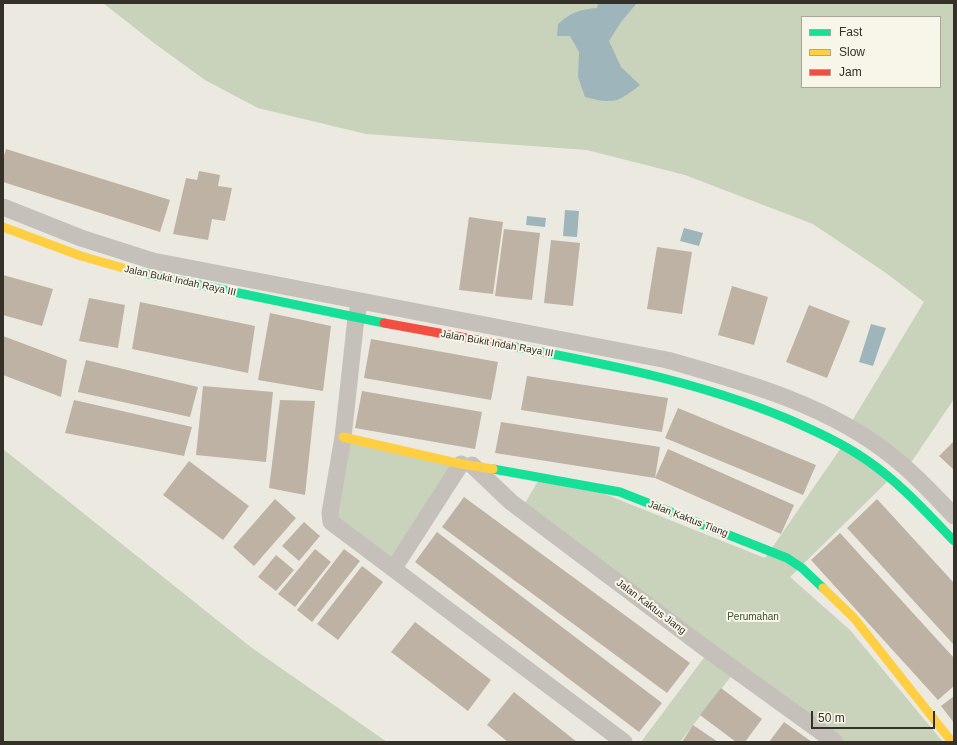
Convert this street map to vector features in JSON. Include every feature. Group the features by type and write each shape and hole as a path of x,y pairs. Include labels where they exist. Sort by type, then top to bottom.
{"street":[{"path":"3,207 81,238 153,261 358,310 665,368 731,378 798,402 831,418 868,439 893,457 922,482 954,516"},
{"name":"Jalan Bukit Indah Raya III","path":"3,227 73,254 128,270 358,310"},
{"path":"358,310 344,437 330,513 331,522 624,742"},
{"path":"665,368 726,394 791,418 858,454 908,494 954,540"},
{"name":"Jalan Kaktus Tiang","path":"344,437 467,465 620,492 787,558 802,568 854,618 952,742"},
{"path":"394,568 467,465"},
{"name":"Jalan Kaktus Jiang","path":"467,465 511,502 704,648 835,742"}],"green space":[{"path":"103,3 954,3 954,399 904,473 846,431 924,302 886,273 813,224 685,175 587,150 366,134 258,108 205,80"},
{"path":"339,435 460,466 394,565 327,516"},
{"name":"Perumahan","path":"845,442 892,477 790,577 850,630 943,742 844,742 739,666 680,742 641,742 712,647 521,510 538,481 602,493 765,558"},
{"path":"3,449 252,648 387,742 3,742"}],"water":[{"path":"598,3 637,3 621,22 609,41 621,67 640,85 620,99 609,101 585,97 578,77 579,52 570,36 557,36 558,24 562,20 576,12 597,8"},
{"path":"565,210 579,211 577,237 563,236"},
{"path":"527,216 546,218 545,227 526,225"},
{"path":"684,228 703,233 699,246 680,241"},
{"path":"871,324 886,328 873,366 859,362"}],"building":[{"path":"6,149 170,200 160,232 3,182 3,159"},
{"path":"199,171 220,175 218,186 232,188 225,221 212,219 208,240 173,234 186,178 197,180"},
{"path":"469,217 503,222 493,294 459,290"},
{"path":"504,229 540,233 532,300 495,296"},
{"path":"551,240 580,243 573,306 544,303"},
{"path":"657,247 692,252 682,314 647,309"},
{"path":"3,275 53,289 42,326 3,315"},
{"path":"732,286 768,297 754,345 718,335"},
{"path":"89,298 125,305 118,348 79,341"},
{"path":"140,302 255,326 248,373 132,349"},
{"path":"809,305 850,321 827,378 786,362"},
{"path":"270,313 331,326 323,391 258,380"},
{"path":"3,336 67,360 61,397 3,375"},
{"path":"371,339 498,362 491,400 364,378"},
{"path":"86,360 198,387 190,417 78,392"},
{"path":"527,376 668,398 662,432 521,410"},
{"path":"203,386 273,392 266,462 196,455"},
{"path":"362,391 482,412 475,449 355,428"},
{"path":"74,400 192,427 184,456 65,433"},
{"path":"280,400 315,401 305,495 269,488"},
{"path":"678,408 816,465 803,495 665,438"},
{"path":"501,422 660,447 655,478 495,453"},
{"path":"954,441 954,470 939,456"},
{"path":"668,449 794,505 781,534 655,478"},
{"path":"189,461 249,506 223,540 163,495"},
{"path":"464,497 690,663 667,693 442,527"},
{"path":"275,499 296,518 254,566 233,547"},
{"path":"877,499 954,583 954,645 847,528"},
{"path":"304,522 320,536 299,561 282,546"},
{"path":"437,532 662,703 639,732 415,562"},
{"path":"840,533 954,658 954,686 938,700 811,560"},
{"path":"315,549 331,562 295,607 278,594"},
{"path":"344,549 360,561 312,622 297,610"},
{"path":"276,555 294,570 276,591 258,577"},
{"path":"362,566 383,582 338,640 317,624"},
{"path":"415,622 491,680 468,711 391,652"},
{"path":"721,688 762,719 745,742 736,742 700,715"},
{"path":"514,692 577,742 508,742 487,725"},
{"path":"954,696 954,723 941,706"},
{"path":"784,722 812,742 769,742"},
{"path":"693,725 718,742 682,742"}],"traffic: fast":[{"path":"137,272 384,323"},
{"path":"505,345 649,374 719,394 788,419 839,443 880,470 913,499 954,541"},
{"path":"493,469 620,492 787,558 802,568 823,588"}],"traffic: slow":[{"path":"3,227 81,256 137,272"},
{"path":"343,437 461,464 493,469"},
{"path":"823,588 854,618 952,742"}],"traffic: jam":[{"path":"384,323 505,345"}]}
